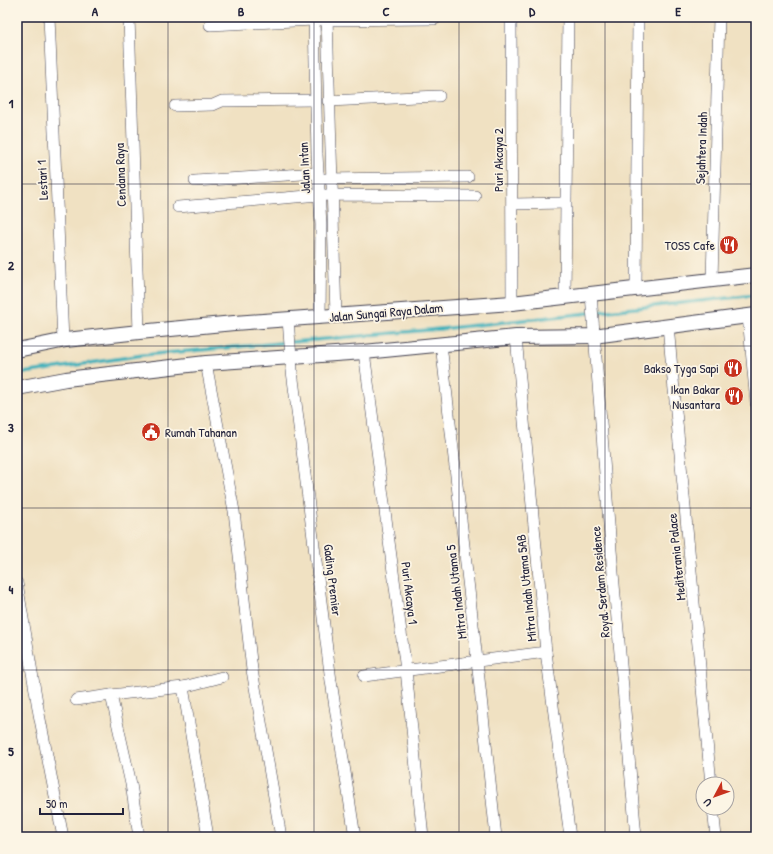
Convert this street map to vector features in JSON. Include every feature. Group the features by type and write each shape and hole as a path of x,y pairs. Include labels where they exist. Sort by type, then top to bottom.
{"street":[{"name":"Lestari 1","path":"49,17 63,341"},
{"name":"Cendana Raya","path":"129,17 139,332"},
{"name":"Puri Akcaya 2","path":"511,17 512,303"},
{"path":"565,295 568,17"},
{"path":"636,290 638,17"},
{"name":"Sejahtera Indah","path":"712,280 719,17"},
{"path":"210,25 314,18 435,19"},
{"name":"Jalan Intan","path":"314,18 315,100 321,225 320,317"},
{"path":"327,19 328,101 336,316"},
{"path":"328,101 439,96"},
{"path":"175,106 213,105 222,101 315,100"},
{"path":"194,181 318,176 331,179 468,177"},
{"path":"178,207 331,195 475,196"},
{"path":"512,204 565,203"},
{"name":"Jalan Sungai Raya Dalam","path":"17,350 63,341 139,332 289,323 320,317 440,307 512,303 565,295 592,298 636,290 756,275"},
{"name":"Royal Serdam Residence","path":"592,298 593,331 636,837"},
{"path":"17,388 66,379 206,363 364,352 516,337 668,326 752,316 756,403"},
{"name":"Gading Premier","path":"289,323 290,356 331,681 354,837"},
{"name":"Mediterania Palace","path":"668,326 710,776"},
{"name":"Mitra Indah Utama 5AB","path":"516,337 546,652 570,837"},
{"name":"Mitra Indah Utama 5","path":"441,344 478,660 496,837"},
{"name":"Puri Akcaya 1","path":"364,352 406,670 423,837"},
{"path":"206,363 234,511 252,670 281,837"},
{"path":"17,583 39,714 63,837"},
{"path":"364,676 546,652"},
{"path":"76,700 183,687 222,677"},
{"path":"183,687 208,837"},
{"path":"111,696 131,784 139,837"},
{"path":"714,816 716,837"}],"waterway":[{"path":"17,374 143,355 440,329 756,295"}],"place":[{"name":"TOSS Cafe","path":"729,245"},
{"name":"Bakso Tyga Sapi","path":"733,368"},
{"name":"Ikan Bakar Nusantara","path":"734,396"},
{"name":"Rumah Tahanan","path":"151,432"}]}
